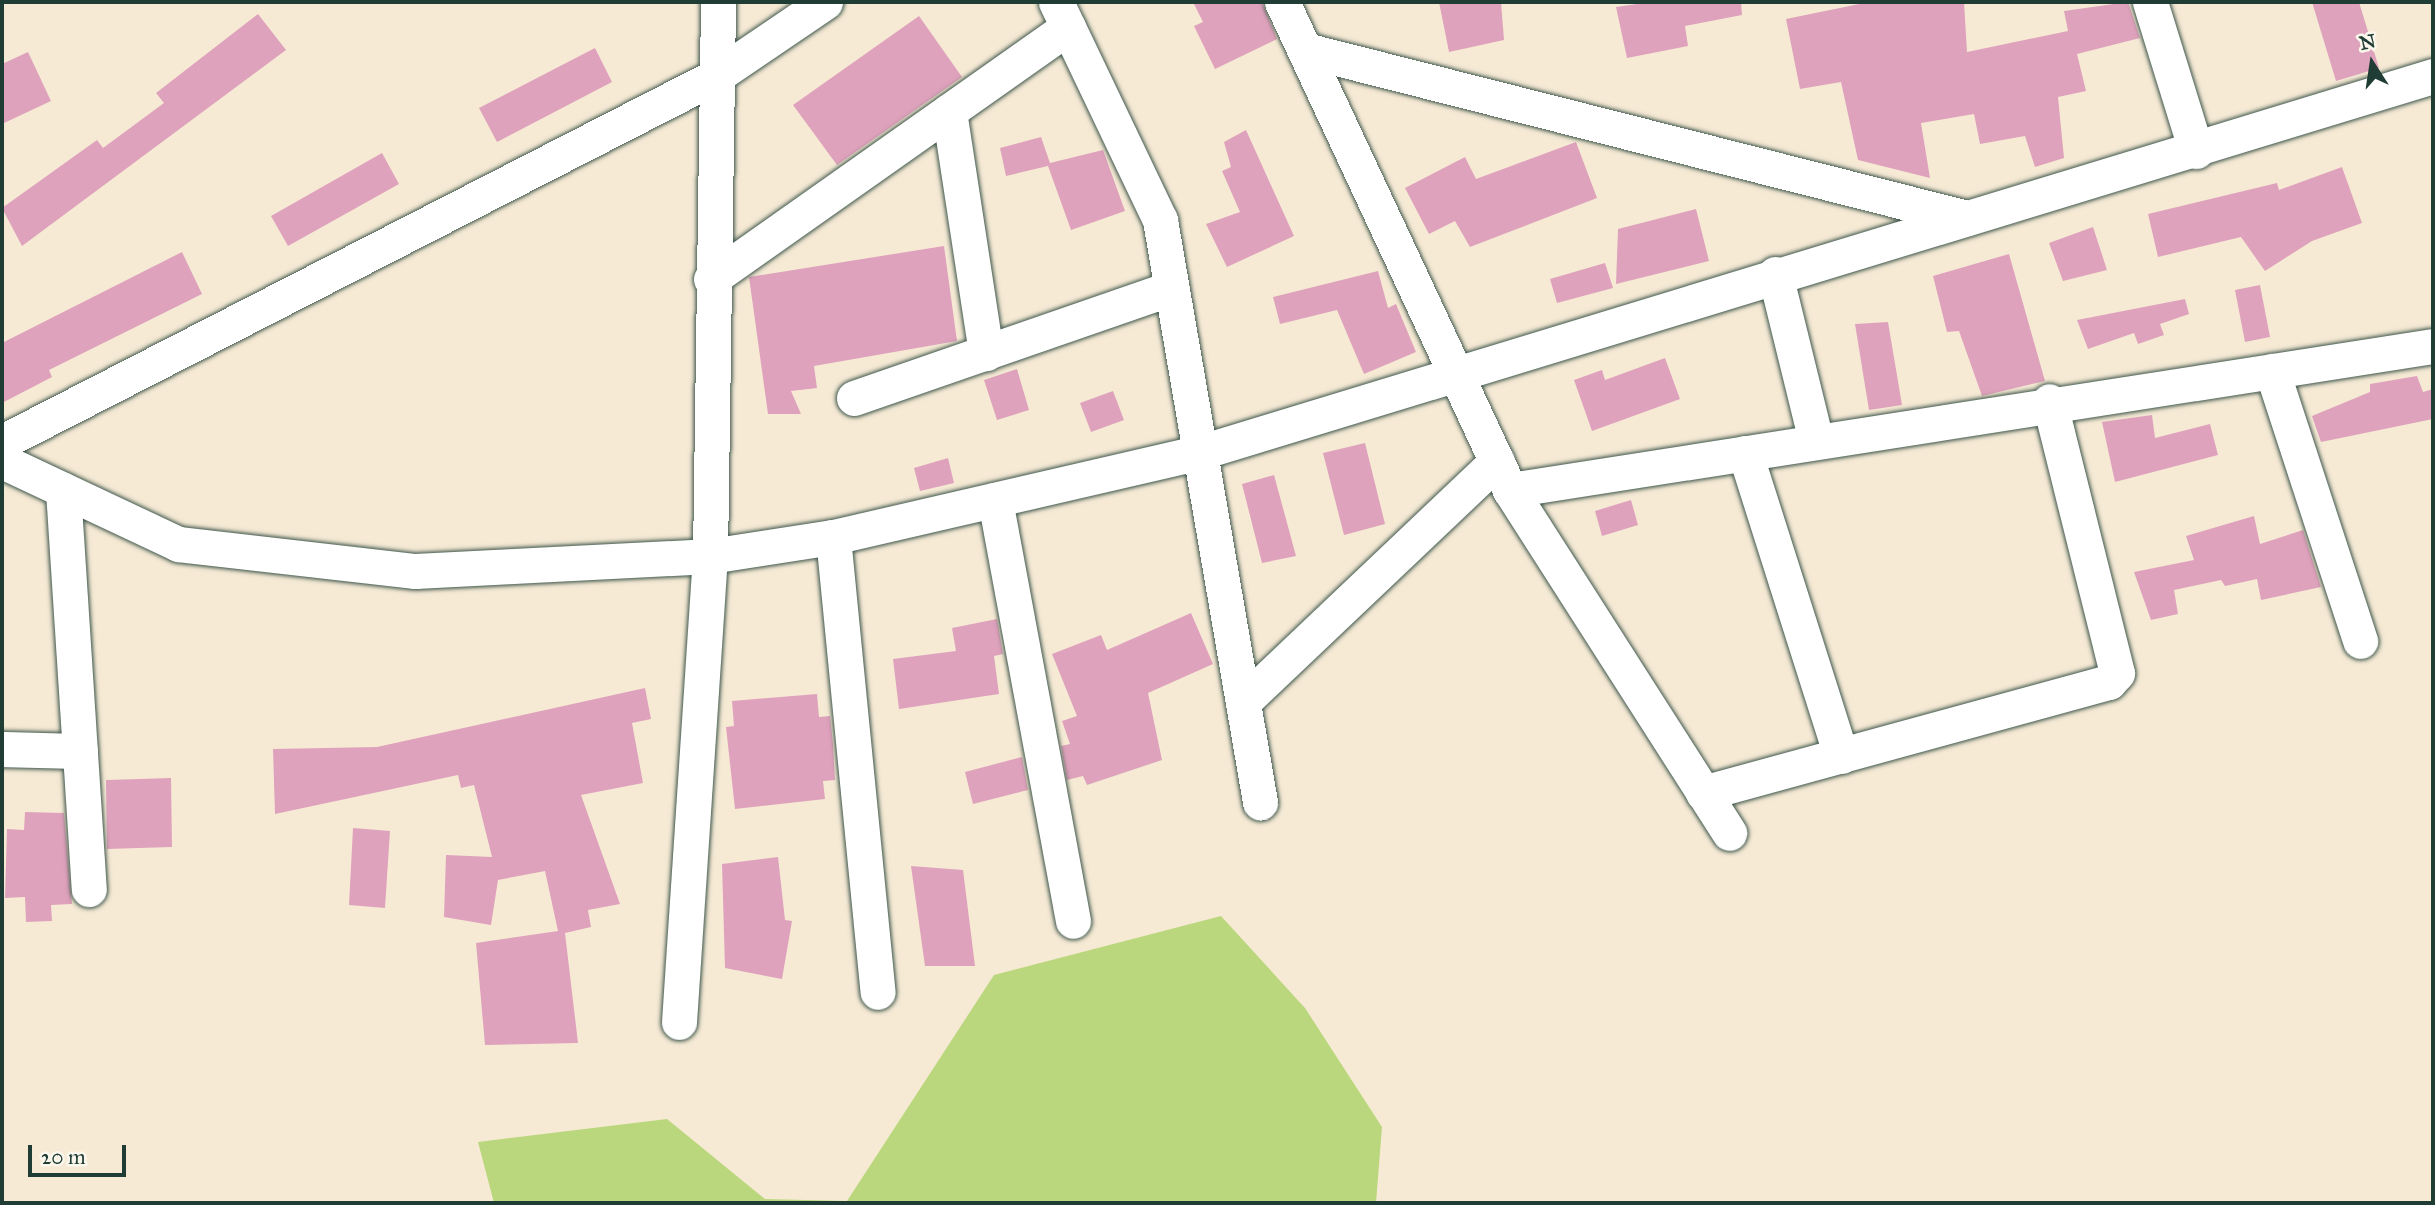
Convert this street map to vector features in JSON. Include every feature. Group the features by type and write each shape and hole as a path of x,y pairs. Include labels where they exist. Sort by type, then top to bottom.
{"street":[{"path":"678,1022 710,556 711,279 718,2"},
{"path":"2,442 716,76 825,2"},
{"path":"1282,2 1504,476 1729,833"},
{"path":"2150,2 2196,151"},
{"path":"711,279 949,111 1062,14 1160,220 1260,802"},
{"path":"1305,50 1967,218"},
{"path":"2,461 178,544 415,571 710,556 833,537 1201,452 1775,274 2196,151 2433,76"},
{"path":"949,111 986,353"},
{"path":"1775,274 1816,441"},
{"path":"854,398 1172,288"},
{"path":"1243,702 1504,476 1745,453 2049,401 2433,346"},
{"path":"2272,371 2360,641"},
{"path":"1703,793 2109,682 2117,673 2049,401"},
{"path":"1745,453 1841,756"},
{"path":"63,490 89,889"},
{"path":"995,500 1073,921"},
{"path":"833,537 878,992"},
{"path":"2,749 80,751"}],"green space":[{"path":"1221,916 1305,1008 1382,1127 1376,1203 494,1203 478,1142 667,1119 765,1199 847,1201 994,975"}],"building":[{"path":"1193,2 1262,2 1277,39 1215,69 1194,26 1203,22"},
{"path":"1439,2 1501,2 1504,40 1449,52"},
{"path":"1651,2 1741,2 1742,15 1685,26 1688,46 1627,58 1616,7"},
{"path":"1869,2 1964,2 1967,52 2068,31 2064,11 2128,2 2140,38 2077,54 2086,91 2058,97 2064,158 2035,167 2025,136 1980,144 1974,114 1921,123 1930,178 1858,160 1841,82 1800,89 1786,19"},
{"path":"2312,2 2359,2 2379,68 2336,81"},
{"path":"258,14 286,50 22,246 2,208 97,140 103,148 164,103 156,93"},
{"path":"919,16 962,77 837,165 793,105"},
{"path":"595,48 612,82 497,142 479,108"},
{"path":"28,52 51,101 2,124 2,64"},
{"path":"1246,130 1294,236 1227,267 1206,224 1240,212 1222,171 1231,167 1224,142"},
{"path":"1041,137 1050,163 1103,150 1125,211 1071,230 1048,166 1006,176 1000,148"},
{"path":"1576,142 1597,198 1470,247 1455,221 1429,234 1405,188 1465,157 1476,179"},
{"path":"382,153 399,184 288,246 271,216"},
{"path":"2342,167 2362,223 2312,241 2265,271 2241,237 2158,257 2148,214 2277,183 2279,190"},
{"path":"1696,209 1709,261 1616,284 1618,229"},
{"path":"2093,227 2107,270 2063,281 2049,243"},
{"path":"944,246 957,341 814,366 817,388 791,391 801,414 768,414 749,277"},
{"path":"182,252 202,294 49,370 52,377 2,403 2,343"},
{"path":"2009,254 2045,381 1982,396 1959,331 1947,332 1933,276"},
{"path":"1605,263 1613,288 1557,303 1550,279"},
{"path":"1378,271 1388,308 1396,304 1416,352 1364,374 1337,310 1280,324 1273,297"},
{"path":"2260,285 2270,337 2245,342 2235,290"},
{"path":"2185,299 2189,314 2160,324 2164,335 2138,344 2134,333 2088,349 2077,320"},
{"path":"1888,322 1902,405 1869,410 1855,324"},
{"path":"1665,358 1680,399 1592,431 1574,380 1602,370 1605,380"},
{"path":"1017,369 1029,410 997,420 984,380"},
{"path":"2417,376 2423,392 2433,389 2433,419 2321,442 2312,416 2370,392 2370,384"},
{"path":"1113,391 1124,420 1091,432 1080,403"},
{"path":"2152,415 2155,438 2210,424 2218,455 2115,482 2102,422"},
{"path":"1365,443 1385,524 1344,535 1323,453"},
{"path":"948,458 954,483 920,491 914,468"},
{"path":"1274,475 1296,556 1262,563 1242,484"},
{"path":"1631,500 1638,525 1602,536 1595,511"},
{"path":"2254,516 2260,544 2303,530 2321,587 2261,600 2257,579 2225,586 2221,580 2174,590 2178,614 2151,620 2134,572 2194,560 2186,536"},
{"path":"1191,613 1213,664 1148,693 1162,760 1087,785 1083,776 1067,780 1061,746 1070,744 1062,721 1077,716 1052,654 1101,635 1107,650"},
{"path":"997,619 1003,654 994,656 999,694 899,709 893,659 956,651 952,628"},
{"path":"645,688 651,719 632,723 643,783 581,795 620,904 588,910 591,927 565,933 578,1043 485,1045 476,943 558,931 545,871 498,880 491,925 444,917 446,855 492,857 474,785 461,788 458,775 275,814 273,749 377,747"},
{"path":"817,694 819,717 830,716 833,744 835,780 823,781 825,799 735,809 726,727 734,726 732,701"},
{"path":"1022,757 1028,790 973,804 965,772"},
{"path":"171,778 172,847 107,849 106,780"},
{"path":"25,812 64,813 72,904 51,905 52,921 26,922 25,897 5,898 7,829 24,830"},
{"path":"353,828 390,831 385,908 349,905"},
{"path":"778,857 785,920 792,921 782,979 725,968 722,864"},
{"path":"911,866 963,870 975,966 925,966"}]}
